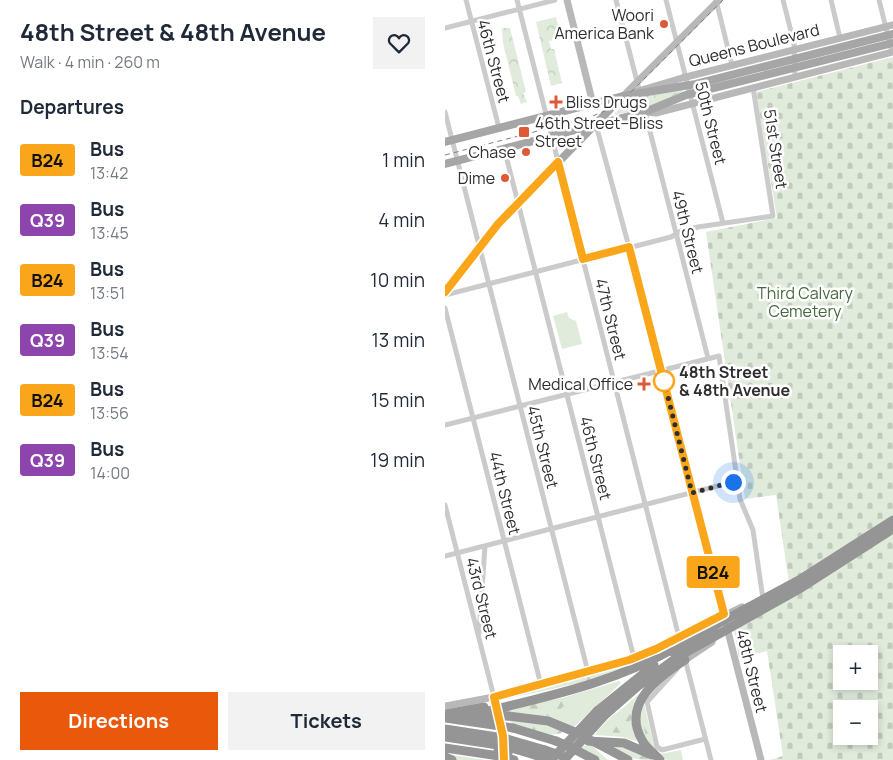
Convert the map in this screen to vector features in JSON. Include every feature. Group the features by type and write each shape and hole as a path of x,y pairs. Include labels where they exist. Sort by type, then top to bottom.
{"highway":[{"path":"659,760 646,746 640,735 637,722 637,707 642,696 676,655 709,629 799,580 893,520"},
{"path":"445,737 534,759 551,760 636,677 801,588 893,529"},
{"path":"445,718 484,712 509,704 582,688 676,655"},
{"path":"494,697 503,736 504,751"},
{"path":"445,706 548,721 628,760"},
{"path":"565,759 602,712"},
{"path":"445,718 513,728 556,741 595,760"},
{"path":"445,729 504,751"},
{"path":"534,759 565,746 604,740 631,745 659,760"},
{"path":"445,746 504,751 545,750 565,759 573,760"},
{"path":"605,749 613,760"},
{"path":"445,757 452,760"}],"main road":[{"name":"Queens Boulevard","path":"449,141 623,96 689,86 890,30"},
{"name":"Queens Boulevard","path":"445,164 645,112 691,94 891,43"},
{"path":"445,293 479,248 518,202 623,96"}],"street":[{"name":"46th Street","path":"466,0 499,128"},
{"name":"47th Street","path":"517,0 680,637 676,655 711,760"},
{"path":"445,28 555,0"},
{"path":"567,0 593,104"},
{"path":"617,0 638,86"},
{"name":"50th Street","path":"667,0 723,223"},
{"path":"783,0 794,50 795,76"},
{"path":"831,0 840,38"},
{"path":"879,0 890,30 892,52"},
{"path":"623,96 638,86 717,1"},
{"path":"717,1 732,65"},
{"name":"Queens Boulevard","path":"638,86 686,77 840,38 890,30"},
{"name":"Queens Boulevard","path":"645,112 655,113 892,52"},
{"name":"51st Street","path":"723,223 773,216 753,87"},
{"name":"45th Street","path":"445,112 449,141 457,160 588,672"},
{"name":"49th Street","path":"645,112 708,358"},
{"name":"48th Street","path":"596,125 761,760"},
{"name":"46th Street","path":"504,148 634,658"},
{"path":"445,293 535,272 692,228 723,223"},
{"name":"44th Street","path":"445,308 541,685"},
{"path":"445,425 719,356 741,506 753,530 763,599"},
{"path":"445,556 737,481"},
{"name":"43rd Street","path":"445,504 494,697"},
{"path":"705,739 659,750 657,746 647,703 676,655 728,632 792,588 893,524"},
{"path":"479,638 485,546"},
{"path":"445,706 494,697 634,658 724,614 792,588"},
{"path":"473,614 481,612"}],"green space":[{"path":"556,17 561,38 549,41 551,49 554,49 562,83 551,86 536,22"},
{"path":"502,28 510,28 526,92 523,93 527,102 521,104 518,96 516,96 503,43"},
{"name":"Third Calvary Cemetery","path":"893,57 893,516 789,583 776,495 745,499 706,232 777,218 756,92"},
{"path":"682,90 683,92 649,107 615,115 631,98"},
{"path":"567,312 569,318 576,321 582,344 562,349 553,316"},
{"path":"893,532 893,760 770,760 783,756 767,651 739,657 734,631"},
{"path":"675,644 634,664 592,679 505,699 629,663"},
{"path":"616,668 618,670 615,673 580,683 548,688"},
{"path":"670,675 646,699 644,704 655,750 660,754 681,750 683,760 668,760 660,757 648,744 641,727 640,710 644,698"},
{"path":"619,681 621,683 574,727 500,713 499,710 559,699"},
{"path":"645,688 636,707 638,738 636,741 623,737 594,735"},
{"path":"563,698 568,702 552,717 519,710 520,706"},
{"path":"631,702 635,702 636,706 625,733 596,732 610,718"},
{"path":"643,711 651,743 646,737 641,714"},
{"path":"510,718 542,724 563,732 551,735 536,732 510,722"},
{"path":"591,745 608,760 598,760 572,747"},
{"path":"614,745 638,752 651,760 635,759 626,756 617,751 613,747"},
{"path":"445,754 486,760 456,760"}],"railway":[{"path":"445,155 588,118 607,110 625,98 723,0"}],"bus line":[{"name":"B24","path":"445,292 498,224 558,162 583,259 629,247 724,614 656,649 629,660 494,697 503,736 504,760"}],"place":[{"name":"Woori America Bank","path":"664,24"},
{"name":"Bliss Drugs","path":"556,102"},
{"name":"46th Street–Bliss Street","path":"524,132"},
{"name":"Chase","path":"526,152"},
{"name":"Dime","path":"505,178"},
{"name":"48th Street & 48th Avenue","path":"664,381"},
{"name":"Medical Office","path":"644,384"}],"route":[{"path":"664,381 692,493 733,482"}]}
